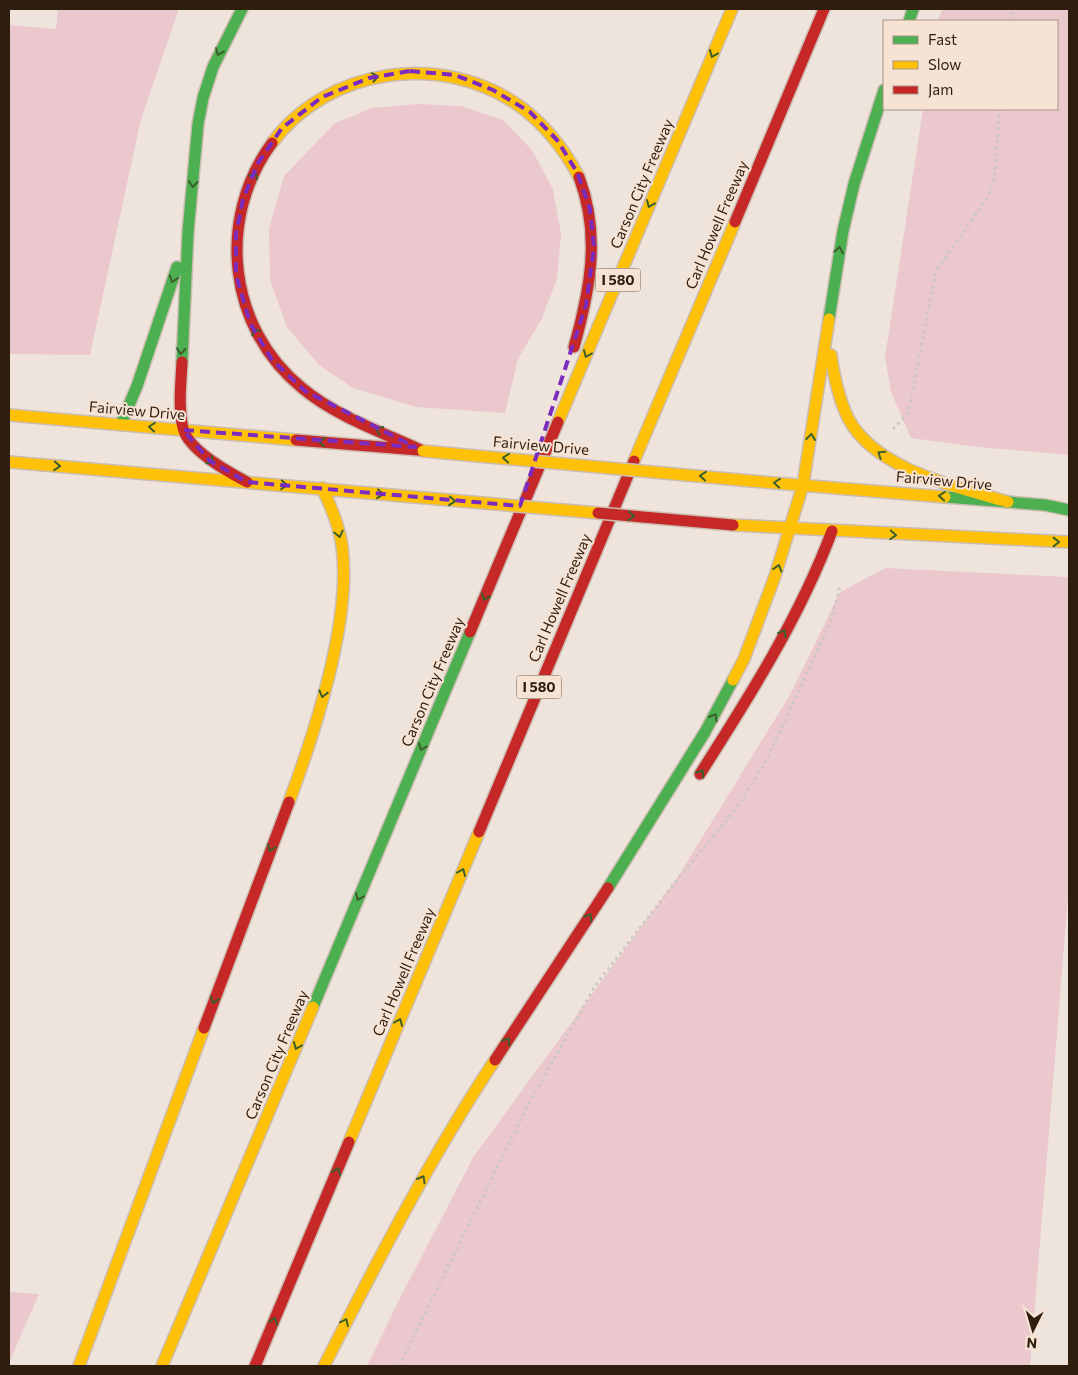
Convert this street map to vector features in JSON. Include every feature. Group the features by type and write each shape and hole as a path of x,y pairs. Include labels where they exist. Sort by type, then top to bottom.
{"main road":[{"path":"242,9 217,56 203,98 197,135 188,232 180,382 183,430 210,461 247,482"},
{"name":"Carson City Freeway","path":"162,1366 732,9"},
{"name":"Carl Howell Freeway","path":"255,1366 824,9"},
{"path":"423,451 345,414 305,391 272,360 250,323 236,275 236,242 243,199 258,163 282,128 322,97 369,78 410,71 455,75 493,90 530,112 557,140 577,172 590,209 594,248 586,305 568,367 504,552"},
{"path":"324,1366 392,1232 465,1105 634,848 705,732 737,673 756,628 791,529 803,485 831,298 848,207 883,93"},
{"path":"120,424 154,338 188,232"},
{"path":"831,298 831,361 836,393 844,412 869,445 912,471 1008,502"},
{"name":"Fairview Drive","path":"9,415 751,481 1045,505 1069,510"},
{"path":"9,462 733,525 1069,542"},
{"path":"78,1366 287,804 320,704 336,627 343,564 339,531 322,488"},
{"path":"695,781 752,691 819,566 832,531"},
{"path":"634,848 672,810"}],"path":[{"path":"887,435 907,415 936,271 978,214 991,189 1000,110"},
{"path":"399,1366 526,1109 595,986 680,876 732,814 764,765 831,621 842,580"}],"highlighted area":[{"path":"410,71 455,75 493,90 530,112 557,140 577,172 590,209 594,248 586,305 520,506 247,482 210,461 183,430 415,447 305,391 272,360 250,323 236,275 236,234 243,199 258,163 282,128 322,97 369,78"}],"shaded area":[{"path":"58,9 179,9 141,119 90,355 9,354 9,25 56,29"},
{"path":"942,9 1069,9 1069,455 978,447 911,438 891,392 885,357 923,110 1058,110 1058,20 938,20"},
{"path":"418,104 461,106 503,120 532,150 553,189 561,234 557,279 542,318 518,359 505,413 416,407 353,388 319,365 287,327 270,280 269,229 284,176 334,124 371,108"},
{"path":"886,568 1069,577 1069,885 1030,1366 367,1366 474,1156 679,875 791,693 840,592"},
{"path":"9,1292 39,1294 9,1363"}],"traffic: fast":[{"path":"182,362 188,232 198,124 203,98 213,67 242,9"},
{"path":"909,20 913,9"},
{"path":"829,319 843,231 854,184 883,93"},
{"path":"121,424 137,386 177,267"},
{"path":"945,497 1045,505 1069,510"},
{"path":"313,1007 470,632"},
{"path":"608,888 705,732 733,680"}],"traffic: slow":[{"path":"558,422 732,9"},
{"path":"272,143 296,117 323,98 354,84 388,76 422,74 455,78 488,88 518,105 537,120 553,138 579,177"},
{"path":"634,461 735,222"},
{"path":"733,680 744,659 775,576 803,485 829,319"},
{"path":"831,355 837,387 848,418 861,436 877,451 919,474 942,483 1008,502"},
{"path":"9,415 296,440"},
{"path":"423,451 751,481"},
{"path":"9,462 403,496"},
{"path":"751,481 945,497"},
{"path":"289,802 320,710 329,676 342,607 344,575 342,546 334,516 322,488"},
{"path":"403,496 598,513"},
{"path":"733,525 1069,542"},
{"path":"349,1142 479,832"},
{"path":"162,1366 313,1007"},
{"path":"79,1366 204,1028"},
{"path":"324,1366 426,1172 495,1060"}],"traffic: jam":[{"path":"735,222 824,9"},
{"path":"272,143 254,173 243,205 237,238 238,272 245,304 258,335 277,363 302,388 316,398 345,416 423,451"},
{"path":"574,347 585,305 591,262 590,220 579,177"},
{"path":"182,362 180,395 183,428 186,436 210,460 247,482"},
{"path":"470,632 558,422"},
{"path":"296,440 418,450"},
{"path":"479,832 634,461"},
{"path":"598,513 733,525"},
{"path":"700,774 755,686 789,625 805,594 832,531"},
{"path":"204,1028 289,802"},
{"path":"495,1060 608,888"},
{"path":"255,1366 349,1142"}]}
